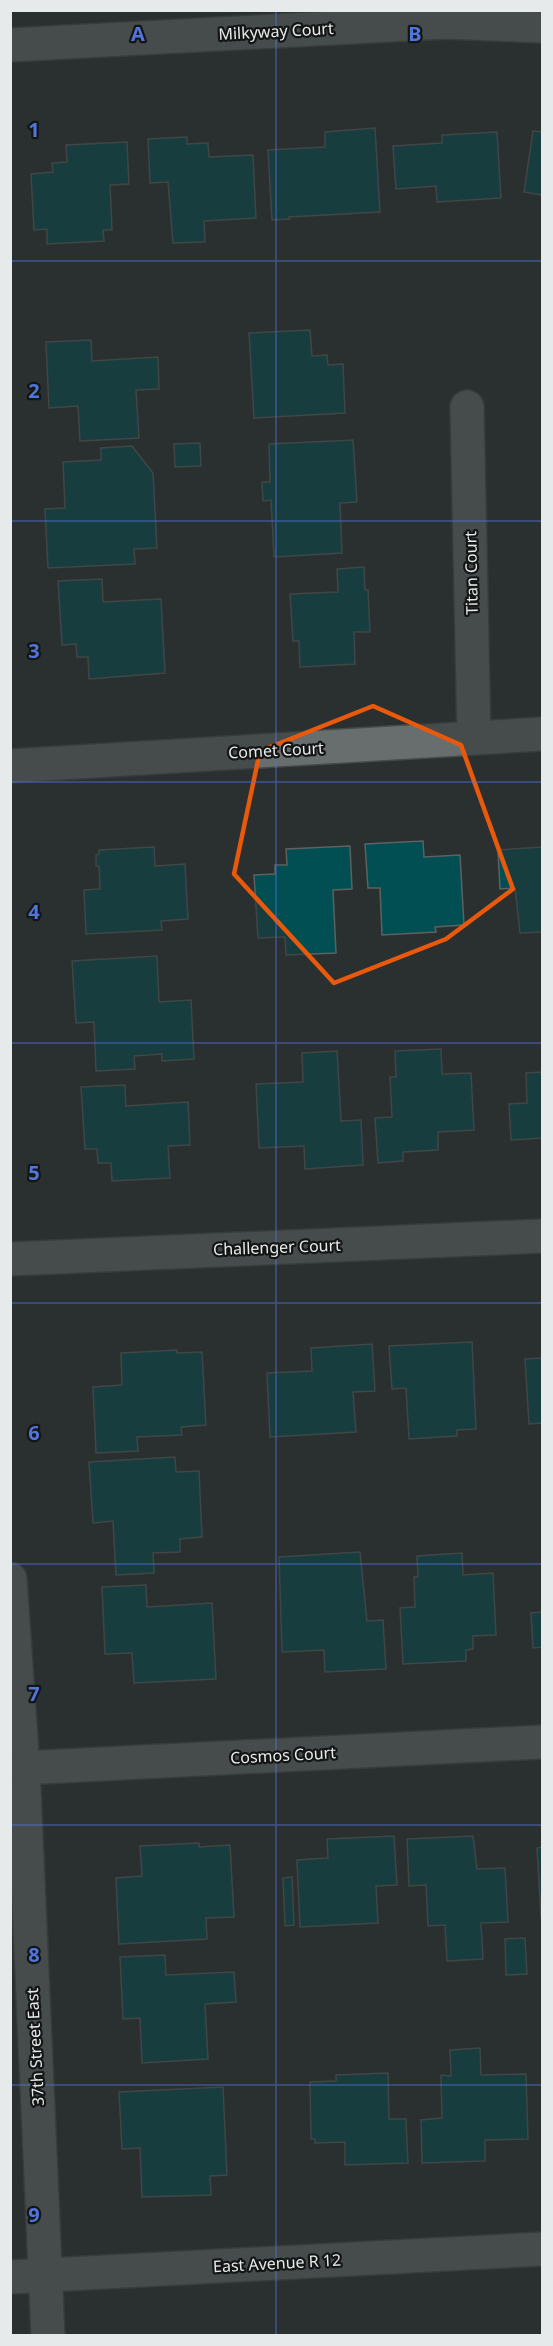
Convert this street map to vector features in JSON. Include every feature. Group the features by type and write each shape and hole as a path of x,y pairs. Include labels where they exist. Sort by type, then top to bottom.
{"street":[{"name":"Milkyway Court","path":"10,45 446,22 543,26"},
{"name":"Titan Court","path":"467,407 474,738"},
{"name":"Comet Court","path":"10,766 543,734"},
{"name":"Challenger Court","path":"10,1258 543,1236"},
{"name":"37th Street East","path":"10,1579 22,1768 48,2336"},
{"name":"Cosmos Court","path":"22,1768 543,1742"},
{"name":"East Avenue R 12","path":"10,2277 543,2249"}],"highlighted area":[{"path":"373,706 461,745 513,889 446,939 334,983 234,874 260,751"}],"building":[{"path":"375,128 380,212 272,220 268,150 325,147 325,132"},
{"path":"533,131 542,132 542,195 524,192"},
{"path":"497,132 501,198 437,202 436,186 396,189 393,146 442,143 442,135"},
{"path":"187,137 187,144 208,143 209,157 253,155 256,218 204,221 205,242 173,243 168,182 150,183 148,139"},
{"path":"127,142 129,184 110,185 112,230 103,230 104,241 47,244 47,229 34,230 31,174 53,172 52,163 67,162 66,145"},
{"path":"310,330 312,356 327,355 328,365 343,364 345,413 254,418 249,333"},
{"path":"91,340 92,361 158,357 159,389 136,390 139,438 80,441 78,406 49,408 46,342"},
{"path":"353,440 357,502 340,503 342,553 274,557 271,500 263,501 262,482 270,482 269,444"},
{"path":"200,443 201,466 175,467 174,444"},
{"path":"132,446 153,473 157,548 134,549 135,564 48,568 45,509 65,508 63,462 101,460 101,448"},
{"path":"364,567 365,590 368,590 370,632 354,632 355,664 300,667 299,641 293,641 290,594 338,592 337,569"},
{"path":"102,579 103,602 161,599 165,673 89,679 88,657 77,657 76,644 62,645 58,581"},
{"path":"423,841 424,857 460,855 464,925 435,927 436,932 382,935 380,888 368,888 365,844"},
{"path":"350,846 352,889 333,890 336,953 286,955 285,937 258,938 254,875 275,874 275,865 287,865 286,849"},
{"path":"154,847 155,866 185,864 188,919 161,921 162,930 86,934 84,890 100,889 99,866 96,866 96,855 99,854 99,850"},
{"path":"542,847 542,932 520,933 515,888 500,889 498,850"},
{"path":"157,956 159,1002 191,1000 194,1059 162,1061 162,1054 134,1056 135,1069 96,1071 94,1022 76,1023 72,961"},
{"path":"441,1049 442,1074 471,1073 474,1130 438,1132 438,1150 403,1152 403,1161 378,1163 375,1118 392,1117 390,1077 396,1077 395,1051"},
{"path":"337,1051 341,1121 361,1120 363,1165 305,1169 304,1146 259,1148 256,1084 303,1082 302,1053"},
{"path":"542,1072 542,1138 511,1140 509,1104 527,1103 526,1073"},
{"path":"125,1085 126,1106 188,1102 190,1145 168,1146 170,1178 112,1181 111,1163 98,1163 97,1149 85,1149 81,1087"},
{"path":"472,1342 476,1429 457,1430 457,1436 409,1439 406,1388 392,1389 389,1346"},
{"path":"372,1344 375,1391 353,1392 356,1432 270,1437 267,1373 312,1371 311,1348"},
{"path":"177,1350 177,1353 202,1352 206,1425 181,1427 182,1435 137,1437 138,1451 96,1453 93,1387 122,1385 121,1353"},
{"path":"542,1358 542,1423 529,1424 525,1359"},
{"path":"175,1457 176,1472 199,1471 202,1537 180,1539 180,1552 153,1553 154,1573 116,1575 113,1521 93,1523 89,1462"},
{"path":"360,1552 367,1621 383,1620 386,1669 325,1672 324,1650 282,1652 279,1557"},
{"path":"462,1553 463,1575 493,1573 496,1635 473,1636 473,1649 466,1650 466,1661 403,1664 400,1608 415,1607 414,1577 418,1577 417,1556"},
{"path":"146,1585 147,1607 212,1603 216,1679 134,1683 132,1653 105,1654 102,1587"},
{"path":"542,1612 542,1647 533,1648 531,1613"},
{"path":"394,1836 397,1885 376,1886 378,1923 300,1927 297,1860 328,1858 327,1839"},
{"path":"473,1836 477,1869 505,1868 508,1922 481,1923 483,1959 447,1961 445,1925 428,1926 426,1885 409,1886 407,1839"},
{"path":"199,1843 199,1847 230,1845 234,1917 206,1918 207,1939 119,1944 116,1878 142,1876 140,1846"},
{"path":"542,1847 542,1917 541,1917 537,1848"},
{"path":"292,1877 294,1925 285,1926 283,1878"},
{"path":"525,1938 527,1974 506,1975 505,1939"},
{"path":"165,1955 166,1975 234,1972 236,2002 205,2004 208,2059 142,2063 140,2018 123,2019 120,1957"},
{"path":"480,2048 481,2075 526,2074 528,2139 485,2140 485,2161 422,2163 421,2120 442,2118 441,2075 451,2076 450,2050"},
{"path":"388,2073 389,2119 406,2119 408,2163 345,2165 345,2142 315,2143 315,2139 311,2139 310,2082 336,2081 336,2075"},
{"path":"223,2087 227,2175 210,2176 211,2195 142,2197 140,2148 122,2149 119,2092"}]}
